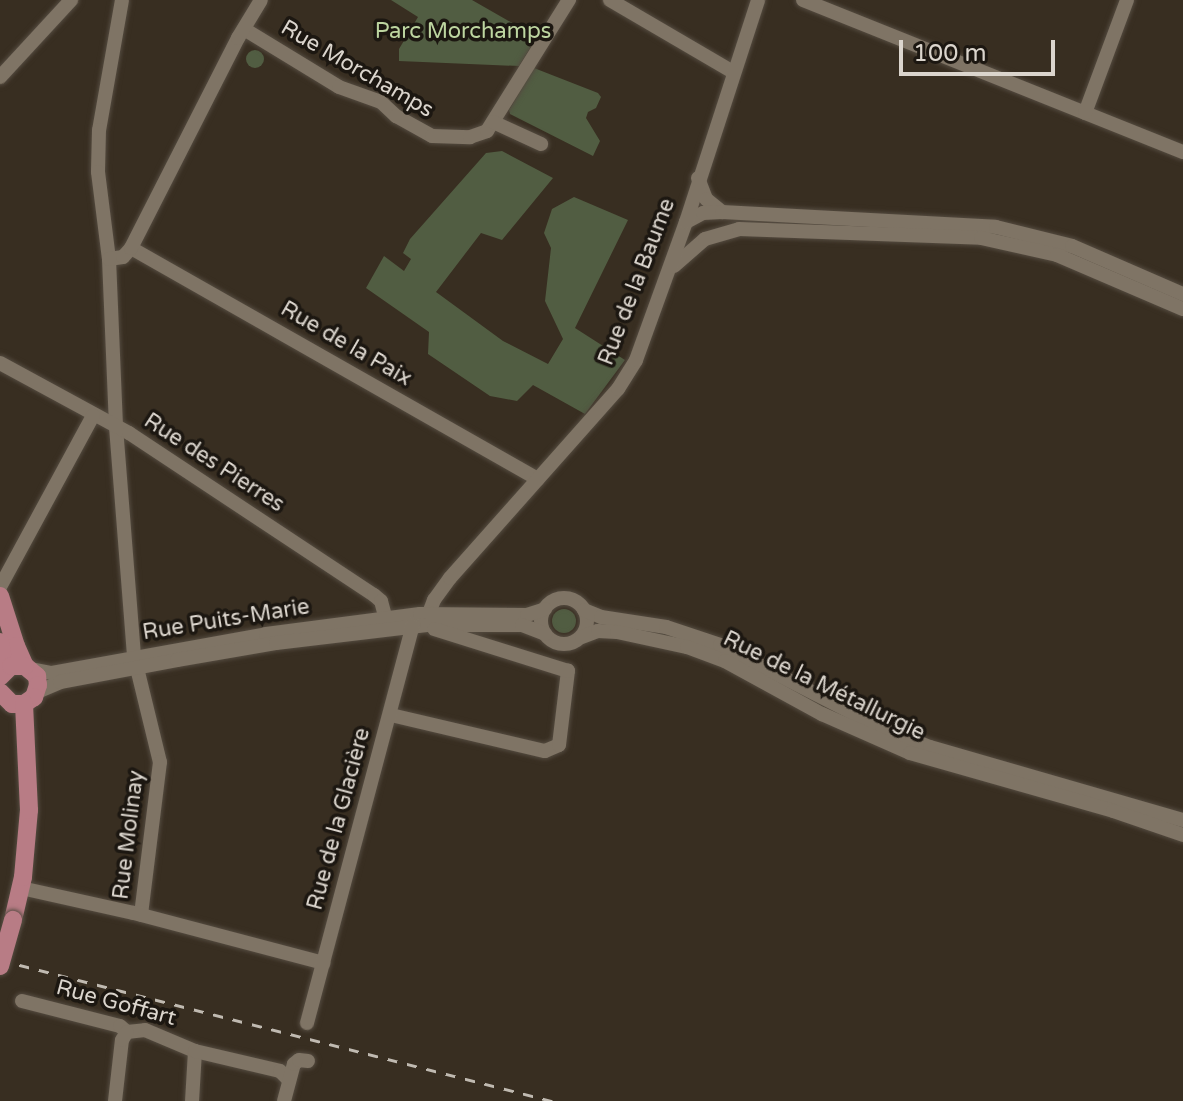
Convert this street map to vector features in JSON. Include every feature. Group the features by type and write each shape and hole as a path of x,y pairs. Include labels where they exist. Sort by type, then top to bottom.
{"main road":[{"path":"0,596 28,668 37,676 30,698 29,787 21,888 0,966"},
{"path":"0,642 2,674 28,668"},
{"path":"0,692 7,701 30,698"}],"street":[{"path":"0,77 71,0"},
{"name":"Rue Molinay","path":"122,0 98,144 98,184 109,259 116,427 136,662 160,756 141,915"},
{"name":"Rue Morchamps","path":"131,248 261,0"},
{"path":"541,144 493,122 569,0"},
{"path":"610,0 733,72"},
{"name":"Rue de la Baume","path":"423,621 445,585 626,377 686,222 758,0"},
{"path":"803,0 1183,152"},
{"path":"1085,113 1127,0"},
{"name":"Rue Morchamps","path":"244,29 339,87 381,102 396,116 436,138 483,135 493,122"},
{"path":"698,178 706,199 722,212"},
{"path":"686,222 703,213 722,212 970,223 1011,229 1086,251 1183,294"},
{"path":"666,275 697,244 731,230 965,237 1007,242 1057,255 1183,309"},
{"path":"109,259 123,257 131,248"},
{"name":"Rue de la Paix","path":"131,248 538,479"},
{"name":"Rue des Pierres","path":"0,363 116,427 374,595 381,601 386,620"},
{"path":"0,587 93,416"},
{"name":"Rue de la Métallurgie","path":"423,621 522,615 545,609 557,598 565,598 601,617 675,630 720,645 868,722 930,747 1183,820"},
{"path":"545,609 541,621 545,634"},
{"path":"582,637 587,624 584,610"},
{"name":"Rue Puits-Marie","path":"30,698 60,682 266,634 386,620 423,621"},
{"path":"391,715 550,751 561,742 569,679 564,669 423,621"},
{"name":"Rue Puits-Marie","path":"28,668 52,673 423,621"},
{"name":"Rue de la Métallurgie","path":"423,621 522,625 565,645 598,631 687,647 725,661 822,714 910,753 1113,811 1183,835"},
{"name":"Rue de la Glacière","path":"307,1023 391,715 423,621"},
{"path":"21,888 141,915 323,963"},
{"name":"Rue Goffart","path":"22,1001 120,1026 127,1032 145,1030 195,1051 192,1101"},
{"path":"115,1101 121,1045 127,1032"},
{"path":"195,1051 280,1071 289,1080"},
{"path":"284,1101 296,1061 308,1061"}],"green space":[{"name":"Parc Morchamps","path":"391,0 472,0 537,37 519,66 399,61 399,49 418,17"},
{"path":"255,50 264,59 255,68 246,59"},
{"path":"534,68 598,93 601,97 586,118 600,141 593,156 510,114 509,110"},
{"path":"502,151 553,178 502,240 481,233 436,292 503,341 548,364 563,339 545,301 551,248 544,233 552,209 574,197 628,220 575,328 625,360 585,414 533,385 517,401 490,396 428,354 429,332 366,288 384,256 404,271 411,259 403,253 410,239 486,153"},
{"path":"564,609 575,616 576,621 569,632 564,633 553,626 552,621 559,610"}],"railway":[{"path":"0,960 552,1101"}]}
